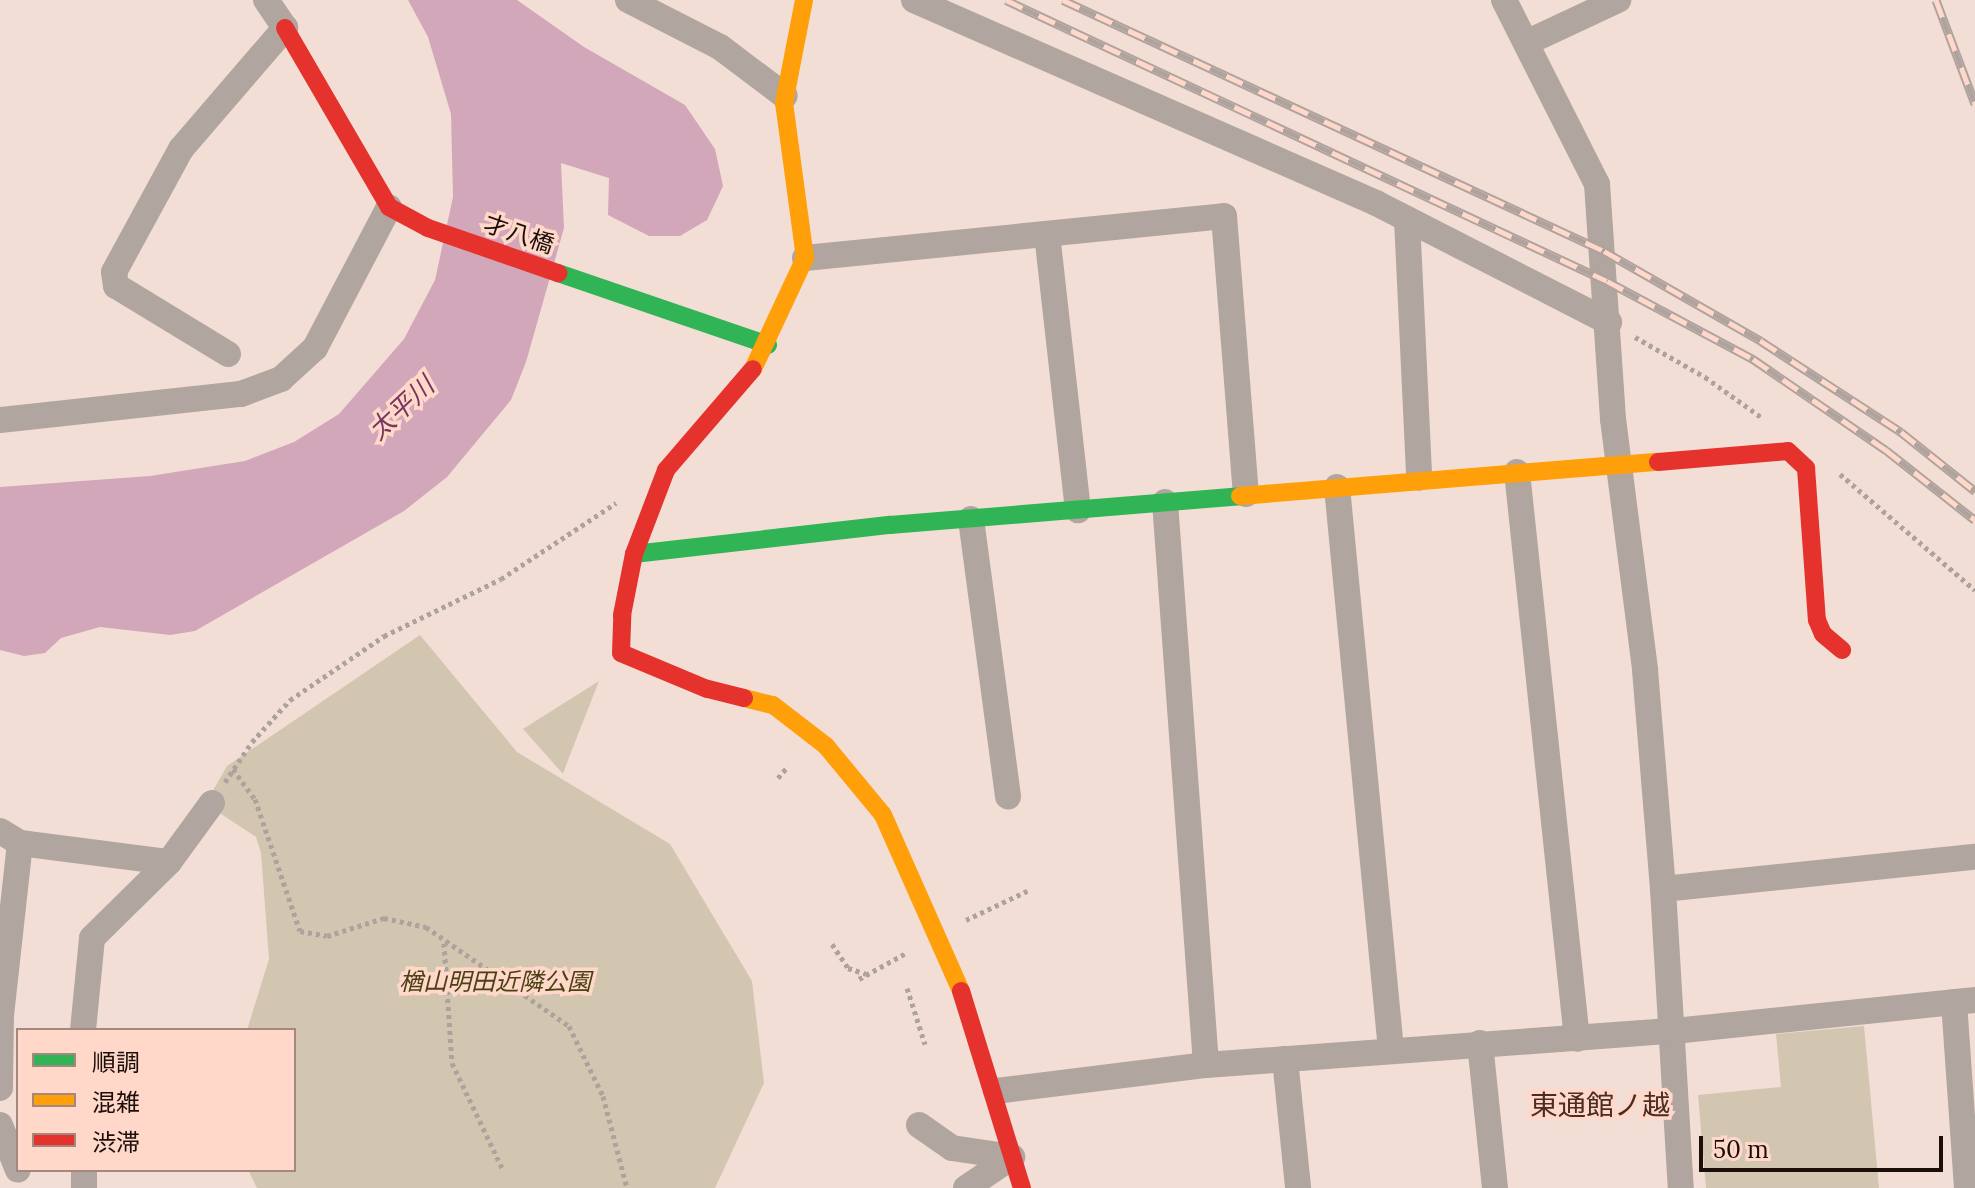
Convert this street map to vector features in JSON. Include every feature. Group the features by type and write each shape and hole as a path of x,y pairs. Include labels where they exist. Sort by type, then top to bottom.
{"street":[{"path":"0,420 241,394 281,379 315,348 396,211 266,0"},
{"path":"628,0 720,47 785,96"},
{"path":"804,0 785,96 805,258 768,345 723,408 666,470 634,554 621,653 707,689 773,705 826,746 883,815 936,935 996,1091 1022,1188"},
{"path":"914,0 1407,219 1609,322"},
{"path":"1504,0 1597,184 1619,462 1645,670 1674,1031 1681,1188"},
{"path":"1526,43 1618,0"},
{"path":"228,354 116,286 114,272 181,149 285,28"},
{"name":"才八橋","path":"396,211 768,345"},
{"path":"805,258 1224,216 1246,494"},
{"path":"1407,219 1419,478"},
{"path":"1047,234 1078,510"},
{"path":"634,554 1419,478 1788,451 1806,468 1817,620 1823,634 1842,650"},
{"path":"1517,472 1577,1039"},
{"path":"1337,487 1391,1050"},
{"path":"1165,502 1206,1065"},
{"path":"971,519 1008,797"},
{"path":"83,1028 92,938 169,862 212,803"},
{"path":"0,1088 10,837 169,862"},
{"path":"1663,889 1975,857"},
{"path":"996,1091 1206,1065 1674,1031 1965,1001 1967,1188"},
{"path":"1480,1043 1495,1188"},
{"path":"1285,1059 1298,1188"},
{"path":"0,1125 16,1165"},
{"path":"919,1125 952,1148 1012,1157"},
{"path":"966,1188 1012,1157"}],"path":[{"path":"212,803 233,769 290,700 384,636 501,579 666,470"},
{"path":"778,778 788,766"},
{"path":"233,769 255,799 300,931 327,936 384,918 426,927 569,1026 603,1096 627,1188"},
{"path":"936,935 1027,891"},
{"path":"444,942 452,1063 503,1170"},
{"path":"832,944 848,968 867,975"},
{"path":"859,979 896,959"},
{"path":"907,988 925,1044"}],"green space":[{"name":"楢山明田近隣公園","path":"420,635 517,752 670,844 752,981 764,1083 715,1188 257,1188 249,1172 296,1172 296,1028 248,1028 269,959 261,853 256,837 209,806 211,794 227,766"},
{"path":"599,681 568,760 563,774 523,729"},
{"path":"1864,1026 1879,1188 1706,1188 1698,1095 1781,1087 1776,1034"}],"water":[{"name":"太平川","path":"408,0 517,0 584,47 685,105 715,149 723,186 707,220 680,236 649,236 608,215 609,178 561,163 564,228 526,362 511,400 447,477 404,511 195,631 170,635 100,627 61,638 45,653 24,656 0,650 0,487 150,476 245,461 294,442 339,414 404,339 435,280 453,197 451,114 428,37"}],"railway":[{"path":"1006,0 1607,281 1753,359 1886,450 1975,520"},
{"path":"1063,0 1604,251 1761,341 1901,432 1975,491"},
{"path":"1936,0 1975,104"}],"traffic: fast":[{"path":"558,273 768,345"},
{"path":"634,554 890,525 1240,496"}],"traffic: slow":[{"path":"753,369 805,258 784,103 804,0"},
{"path":"1240,496 1658,462"},
{"path":"744,698 773,705 826,746 883,815 961,991"}],"traffic: jam":[{"path":"285,28 389,207 428,228 558,273"},
{"path":"744,698 707,689 621,653 622,615 634,554 666,470 753,369"},
{"path":"1658,462 1788,451 1806,468 1817,620 1823,634 1842,650"},
{"path":"961,991 1022,1188"}],"district":[{"name":"東通館ノ越","path":"1600,1105"}]}
